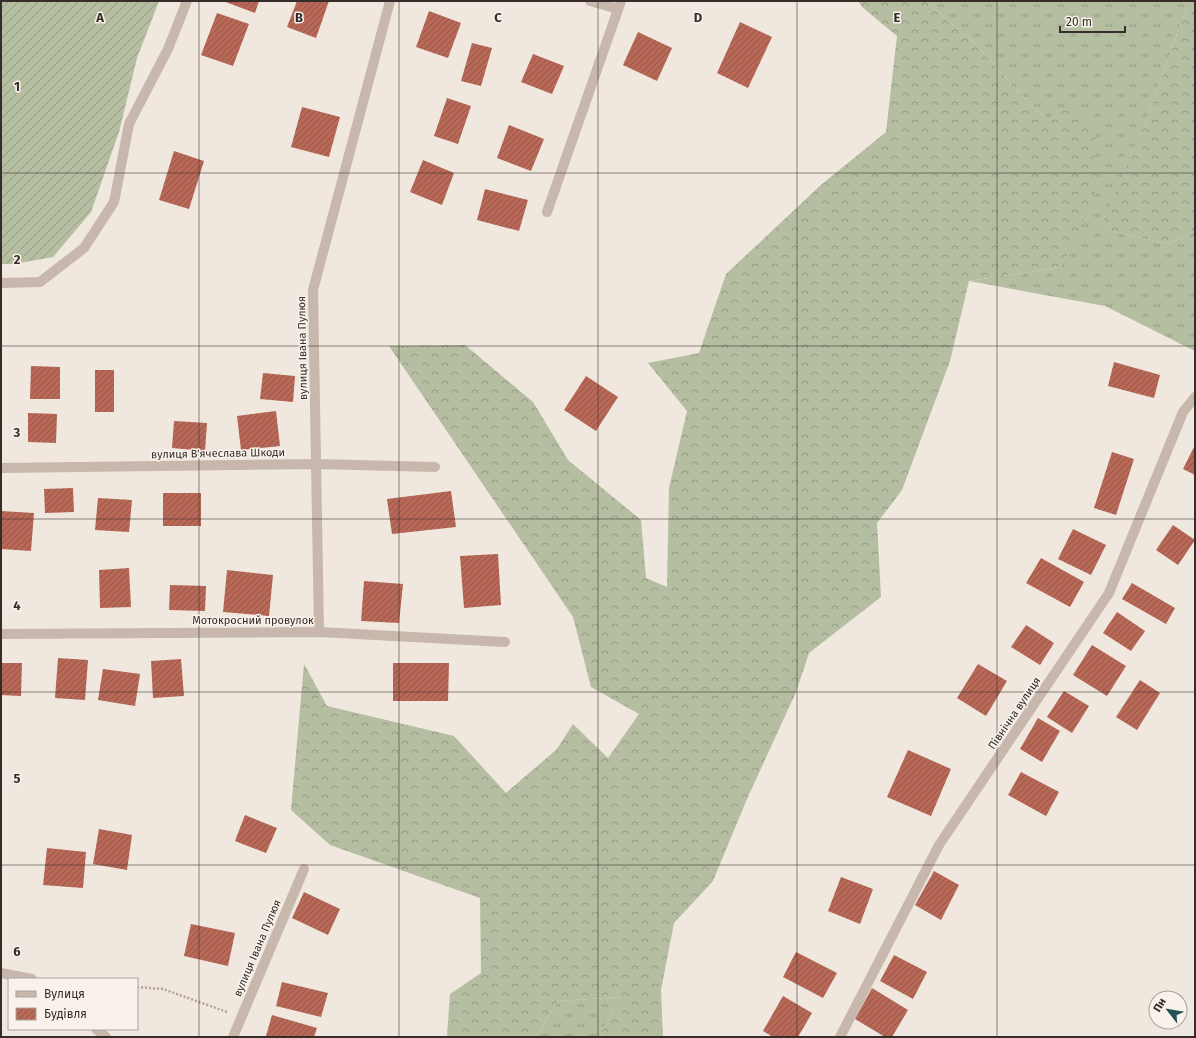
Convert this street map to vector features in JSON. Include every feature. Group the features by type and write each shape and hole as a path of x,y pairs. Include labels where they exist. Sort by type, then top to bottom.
{"street":[{"path":"1,283 40,282 84,248 114,202 129,124 168,49 187,1"},
{"name":"вулиця Івана Пулюя","path":"319,632 313,290 390,1"},
{"path":"547,212 619,5 590,1"},
{"name":"Північна вулиця","path":"840,1037 939,845 1109,593 1183,412 1195,397"},
{"name":"вулиця В'ячеслава Шкоди","path":"1,468 316,464 435,467"},
{"name":"Мотокросний провулок","path":"1,634 319,632 505,642"},
{"name":"вулиця Івана Пулюя","path":"233,1037 304,869"},
{"path":"1,974 26,978"},
{"path":"97,1030 106,1037"}],"path":[{"path":"138,987 163,989 241,1017"}],"green space":[{"path":"1,1 159,1 137,58 119,132 91,212 53,257 14,264 1,264"},
{"path":"858,1 925,1 972,41 1046,119 1073,105 1096,126 1097,188 1062,267 969,281 950,361 902,490 877,523 881,597 809,653 796,692 747,799 713,881 674,923 661,990 663,1037 603,1037 600,1034 621,997 558,1001 536,1037 447,1037 450,994 481,973 480,898 330,845 291,810 304,664 327,706 454,736 506,793 557,749 573,724 608,758 639,714 591,687 573,617 389,346 465,345 533,402 568,460 641,520 646,578 667,587 669,488 687,411 648,363 699,353 726,274 821,185 886,132 897,36 862,7"},
{"path":"925,1 1189,1 1148,116 1101,229 1169,244 1195,231 1195,351 1105,306 969,281 1062,267 1046,119 972,41"},
{"path":"1189,1 1195,1 1195,231 1169,244 1100,229 1148,116"},
{"path":"621,997 600,1034 603,1037 536,1037 558,1001"}],"building":[{"path":"223,1 259,1 255,13"},
{"path":"297,1 329,1 316,38 287,27"},
{"path":"429,11 461,23 448,58 416,47"},
{"path":"217,13 249,24 233,66 201,55"},
{"path":"740,22 772,37 748,88 717,73"},
{"path":"638,32 672,48 657,81 623,65"},
{"path":"472,43 492,48 481,86 461,81"},
{"path":"533,54 564,66 552,94 521,82"},
{"path":"447,98 471,106 458,144 434,136"},
{"path":"302,107 340,117 329,157 291,147"},
{"path":"509,125 544,139 531,171 497,158"},
{"path":"174,151 204,161 189,209 159,200"},
{"path":"423,160 454,173 442,205 410,192"},
{"path":"485,189 528,200 519,231 477,220"},
{"path":"1114,362 1160,375 1154,398 1108,386"},
{"path":"31,366 60,367 60,399 30,399"},
{"path":"95,370 114,370 114,412 95,412"},
{"path":"263,373 295,376 293,402 260,399"},
{"path":"586,376 618,397 596,431 564,410"},
{"path":"276,411 280,446 241,450 237,416"},
{"path":"28,413 57,414 56,443 28,442"},
{"path":"174,421 207,423 205,451 172,448"},
{"path":"1195,445 1195,475 1183,469"},
{"path":"1112,452 1134,459 1116,515 1094,508"},
{"path":"73,488 74,512 45,513 44,489"},
{"path":"451,491 456,527 392,534 387,499"},
{"path":"163,493 201,493 201,526 163,526"},
{"path":"98,498 132,500 129,532 95,530"},
{"path":"1,511 34,513 31,551 1,549"},
{"path":"1173,525 1195,540 1178,565 1156,550"},
{"path":"1073,529 1106,545 1091,575 1058,559"},
{"path":"498,554 501,605 464,608 460,556"},
{"path":"1041,558 1084,582 1070,607 1026,583"},
{"path":"129,568 131,607 100,608 99,570"},
{"path":"227,570 273,575 269,616 223,612"},
{"path":"364,581 403,584 399,623 361,621"},
{"path":"1132,583 1175,608 1166,624 1122,599"},
{"path":"170,585 206,586 205,611 169,610"},
{"path":"1117,612 1145,631 1131,651 1103,633"},
{"path":"1026,625 1054,643 1040,665 1011,647"},
{"path":"1092,645 1126,666 1107,696 1073,675"},
{"path":"58,658 88,660 85,700 55,698"},
{"path":"181,659 184,696 153,698 151,661"},
{"path":"1,663 22,663 21,696 1,695"},
{"path":"393,663 449,663 448,701 393,701"},
{"path":"978,664 1007,681 986,716 957,698"},
{"path":"103,669 140,674 135,706 98,700"},
{"path":"1140,680 1160,693 1137,730 1116,717"},
{"path":"1064,691 1089,706 1072,733 1047,717"},
{"path":"1038,718 1060,731 1042,762 1020,749"},
{"path":"908,750 951,769 931,816 887,797"},
{"path":"1021,772 1059,792 1046,816 1008,795"},
{"path":"245,815 277,828 266,853 235,841"},
{"path":"99,829 132,835 127,870 93,864"},
{"path":"47,848 86,852 83,888 43,885"},
{"path":"934,871 959,885 941,920 915,905"},
{"path":"841,877 873,889 860,924 828,911"},
{"path":"304,892 340,909 328,935 292,918"},
{"path":"191,924 235,933 228,966 184,956"},
{"path":"796,952 837,973 823,998 783,977"},
{"path":"894,955 927,972 913,999 880,981"},
{"path":"282,982 328,993 321,1017 276,1006"},
{"path":"872,988 908,1010 892,1037 885,1037 855,1019"},
{"path":"783,996 812,1013 798,1037 773,1037 763,1031"},
{"path":"272,1015 317,1028 314,1037 266,1036"}]}
